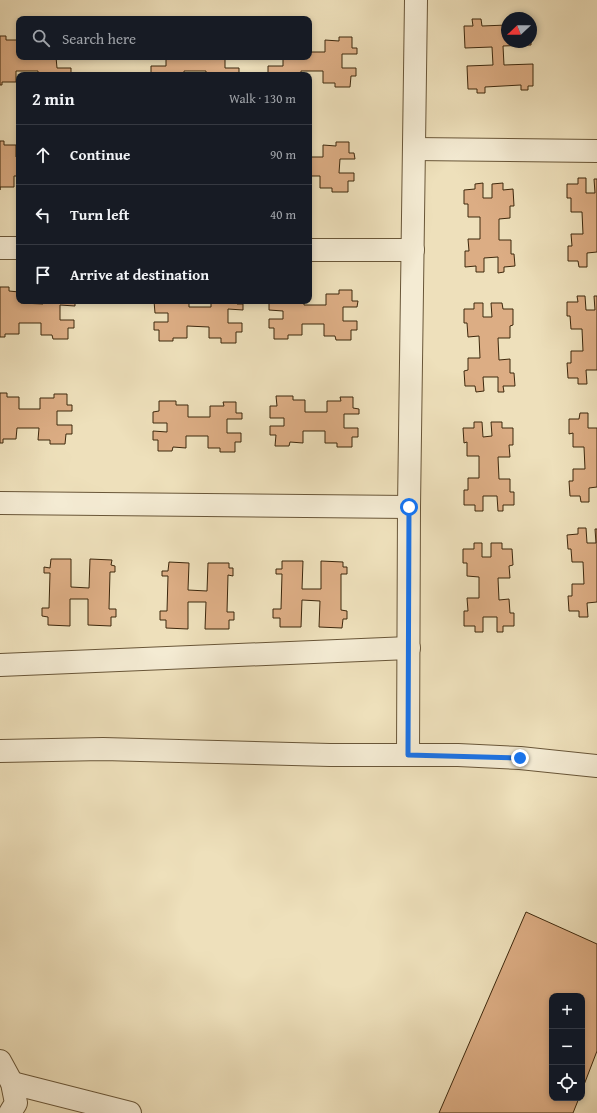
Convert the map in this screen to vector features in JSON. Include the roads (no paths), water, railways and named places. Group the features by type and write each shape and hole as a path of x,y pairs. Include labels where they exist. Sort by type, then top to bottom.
{"street":[{"path":"408,755 409,507 416,0"},
{"path":"414,149 597,151"},
{"path":"0,248 16,248"},
{"path":"312,250 413,250"},
{"path":"0,503 409,507"},
{"path":"0,665 409,648"},
{"path":"0,751 103,749 330,755 408,755 520,758 597,766"},
{"path":"0,1061 9,1102 130,1113"}]}
